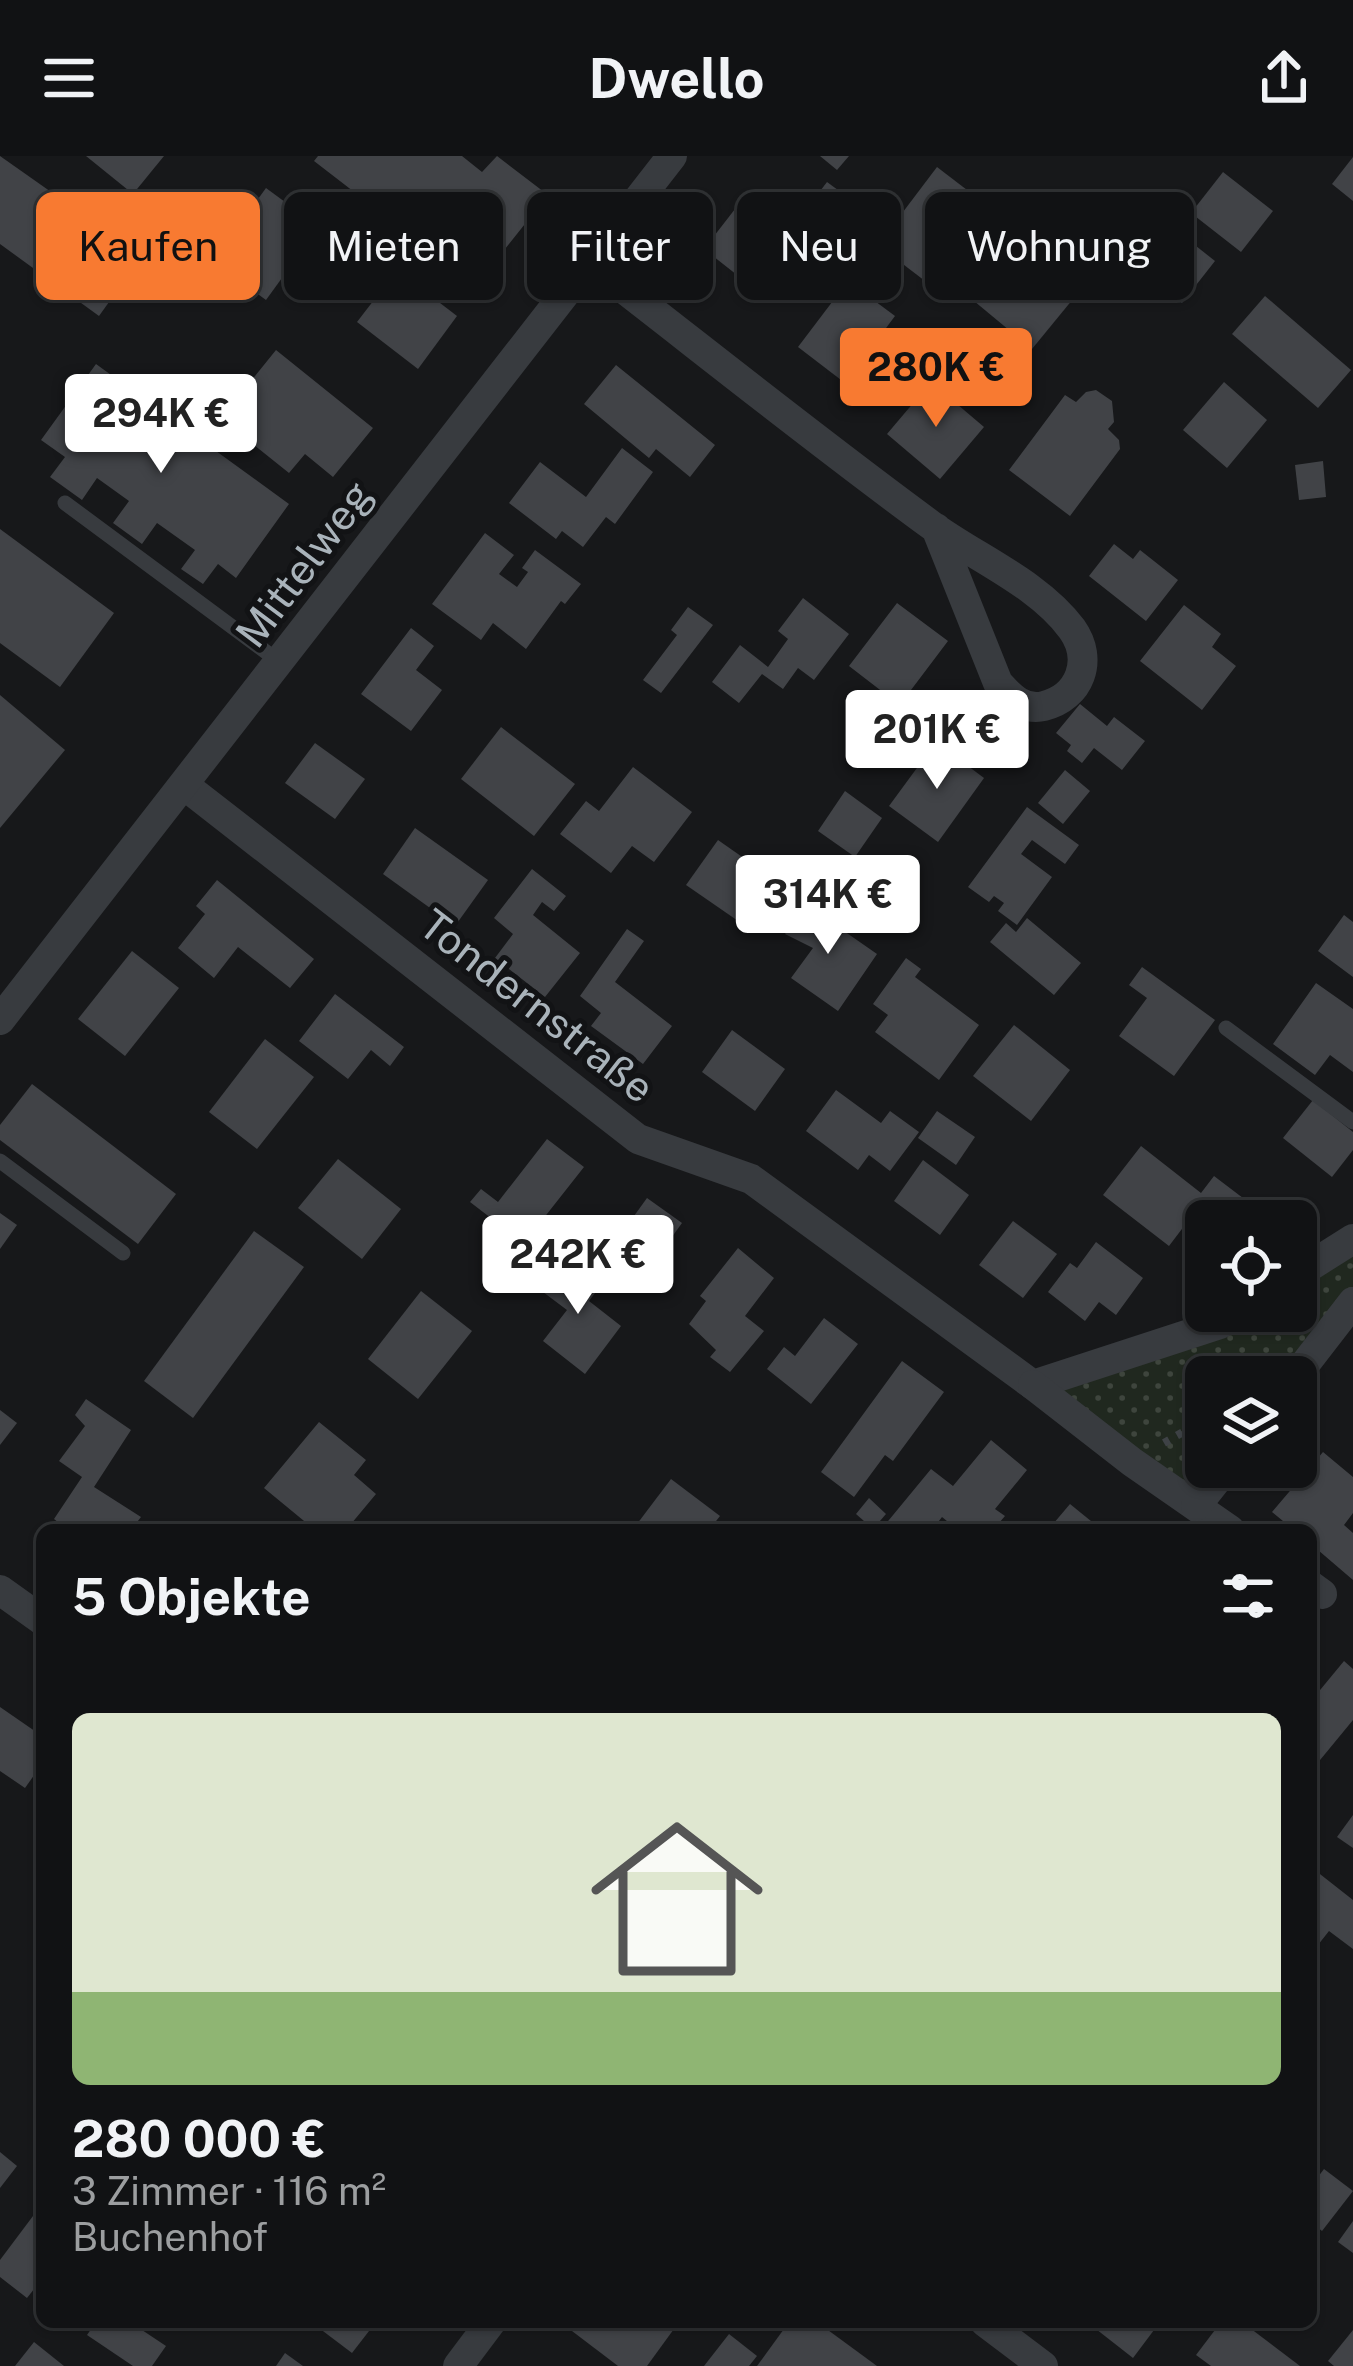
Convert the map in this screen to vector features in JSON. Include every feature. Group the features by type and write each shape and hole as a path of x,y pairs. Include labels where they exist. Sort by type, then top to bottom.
{"street":[{"name":"Mittelweg","path":"643,192 672,156"},
{"name":"Mittelweg","path":"0,1020 558,300"},
{"path":"639,300 936,528 1040,599 1072,628 1084,653 1082,677 1064,700 1036,708 1015,701 998,682 936,528"},
{"name":"Tondernstraße","path":"184,785 638,1139 751,1178 1222,1524"},
{"path":"1317,1262 1353,1239"},
{"path":"1311,1356 1353,1302"},
{"path":"1033,1385 1195,1332"},
{"path":"1196,1506 1210,1488"},
{"path":"0,1590 36,1616"},
{"path":"458,2366 486,2328"},
{"path":"993,2328 1043,2366"}],"lane":[{"path":"65,502 281,663"},
{"path":"1226,1028 1353,1122"},
{"path":"0,1161 123,1253"}],"path":[{"path":"1132,1462 1185,1431"}],"shaded area":[{"path":"1353,1239 1353,1297 1309,1356 1185,1356 1185,1488 1210,1488 1196,1506 1033,1385 1185,1331 1317,1332 1317,1262"}],"building":[{"path":"0,156 51,192 36,192 36,270 0,244"},
{"path":"86,156 164,156 131,192"},
{"path":"318,156 462,156 482,172 497,156 544,192 527,192 527,221 503,251 503,192 354,192 314,161"},
{"path":"820,156 849,156 837,170"},
{"path":"1353,157 1353,201 1332,184"},
{"path":"937,167 970,192 925,192 925,281 901,263 901,215"},
{"path":"1223,172 1273,211 1241,252 1194,215"},
{"path":"827,182 841,192 819,192"},
{"path":"266,188 284,201 284,275 266,300 260,296 260,196"},
{"path":"737,211 737,275 713,256 713,237"},
{"path":"1194,244 1215,261 1194,288"},
{"path":"1265,296 1351,370 1318,408 1232,334"},
{"path":"77,300 110,300 99,316"},
{"path":"374,300 436,300 457,316 418,369 357,322"},
{"path":"834,300 874,300 895,316 845,383 798,347"},
{"path":"975,300 1072,300 1032,349"},
{"path":"276,350 373,428 333,477 305,454 289,473 228,424 245,402 238,397"},
{"path":"96,364 289,504 236,578 218,564 203,584 181,569 195,550 157,523 142,544 113,523 129,501 97,478 82,500 50,477 65,457 41,440"},
{"path":"616,365 715,445 690,477 656,449 649,458 584,404"},
{"path":"931,382 984,427 940,479 887,434"},
{"path":"1224,382 1267,420 1227,468 1183,430"},
{"path":"1096,390 1112,401 1114,422 1108,429 1119,440 1120,449 1070,516 1009,470 1065,395 1076,402"},
{"path":"622,448 653,472 615,524 606,517 583,547 562,531 556,539 509,503 540,462 586,497"},
{"path":"1323,461 1326,497 1299,500 1295,465"},
{"path":"0,529 114,613 60,687 0,643"},
{"path":"485,533 514,555 499,574 517,587 528,572 522,568 535,550 581,584 565,604 561,601 526,649 493,623 481,640 432,604"},
{"path":"1114,544 1133,559 1140,550 1178,580 1146,621 1089,576"},
{"path":"803,598 849,634 814,680 798,668 783,689 762,674 739,703 712,682 740,645 768,667 788,639 778,631"},
{"path":"897,603 948,641 911,690 942,713 915,749 881,724 897,703 849,666"},
{"path":"1184,605 1221,634 1212,647 1236,666 1202,710 1140,661"},
{"path":"688,607 713,625 661,693 643,680 677,635 671,630"},
{"path":"411,628 434,646 416,670 442,690 411,731 361,694"},
{"path":"0,695 65,750 0,828"},
{"path":"1080,704 1107,726 1114,717 1145,741 1122,770 1094,748 1082,763 1067,751 1071,745 1056,733"},
{"path":"501,727 575,784 534,836 461,779"},
{"path":"936,742 984,778 938,842 889,806"},
{"path":"315,743 365,779 335,819 285,783"},
{"path":"633,767 692,812 654,862 632,846 611,873 560,834 586,801 599,811"},
{"path":"1065,770 1090,791 1063,824 1038,803"},
{"path":"845,791 882,818 855,857 818,831"},
{"path":"1027,807 1079,845 1065,864 1032,840 1021,854 1052,877 1017,925 998,911 1004,903 994,896 989,902 968,887"},
{"path":"415,828 488,880 455,926 383,874"},
{"path":"718,840 772,878 741,923 686,885"},
{"path":"532,869 566,896 554,911 542,902 533,915 580,953 545,997 495,958 513,934 494,918"},
{"path":"217,880 314,959 290,988 238,947 214,978 178,948 205,914 196,906"},
{"path":"809,898 826,909 820,918 877,954 838,1011 791,978 813,948 785,934"},
{"path":"1344,915 1353,922 1353,977 1318,951"},
{"path":"1027,918 1081,963 1054,995 990,942 1006,923 1016,932"},
{"path":"627,929 644,941 615,982 672,1026 643,1064 591,1026 601,1013 580,996"},
{"path":"132,951 179,988 125,1056 78,1019"},
{"path":"906,958 921,969 915,977 979,1025 939,1080 875,1032 888,1015 873,1004"},
{"path":"1142,967 1215,1020 1174,1076 1119,1036 1147,998 1129,985"},
{"path":"1316,983 1353,1009 1353,1072 1330,1055 1315,1075 1273,1044"},
{"path":"335,994 404,1047 390,1066 371,1050 348,1079 299,1041"},
{"path":"1014,1025 1070,1070 1031,1121 973,1076"},
{"path":"732,1030 785,1069 755,1111 702,1072"},
{"path":"265,1039 314,1077 257,1149 209,1112"},
{"path":"32,1084 176,1194 138,1244 0,1140 0,1125"},
{"path":"836,1090 881,1123 890,1111 919,1132 890,1171 869,1155 858,1170 806,1131"},
{"path":"1313,1100 1353,1132 1353,1150 1332,1177 1283,1138"},
{"path":"937,1111 975,1137 956,1165 918,1138"},
{"path":"547,1139 584,1167 532,1233 521,1224 513,1235 470,1202 481,1189 498,1202"},
{"path":"1141,1146 1201,1193 1214,1176 1246,1200 1185,1200 1185,1225 1169,1246 1103,1195"},
{"path":"338,1159 401,1209 362,1259 298,1208"},
{"path":"923,1160 969,1195 940,1235 894,1201"},
{"path":"647,1198 682,1223 651,1266 616,1241"},
{"path":"0,1213 17,1225 0,1249"},
{"path":"1013,1221 1057,1254 1023,1298 979,1265"},
{"path":"254,1231 304,1267 193,1418 144,1381"},
{"path":"1096,1242 1143,1278 1116,1315 1099,1302 1085,1321 1048,1292 1070,1263 1077,1268"},
{"path":"738,1248 774,1278 745,1316 764,1331 730,1372 710,1357 716,1350 689,1324 706,1301 700,1296"},
{"path":"564,1256 601,1285 589,1301 621,1326 585,1374 543,1341 567,1310 539,1289"},
{"path":"421,1291 472,1331 418,1399 368,1359"},
{"path":"824,1318 858,1344 811,1404 767,1369 784,1347 795,1356"},
{"path":"902,1361 944,1392 893,1461 885,1455 854,1497 821,1472"},
{"path":"86,1399 131,1430 94,1487 141,1517 136,1524 60,1524 54,1519 82,1477 59,1461 85,1426 75,1415"},
{"path":"0,1410 17,1423 0,1445"},
{"path":"319,1422 366,1460 354,1475 376,1494 351,1524 308,1524 264,1488"},
{"path":"991,1440 1027,1470 995,1509 1005,1516 998,1524 951,1524 942,1517 937,1524 886,1524 931,1469 953,1486"},
{"path":"1323,1452 1353,1477 1353,1513 1344,1525 1353,1533 1353,1580 1317,1549 1317,1524 1287,1524 1272,1512 1292,1488 1317,1488 1317,1459"},
{"path":"671,1479 720,1516 714,1524 637,1524"},
{"path":"869,1498 886,1514 877,1524 867,1524 856,1514"},
{"path":"1070,1504 1095,1524 1053,1524"},
{"path":"1344,1661 1353,1669 1353,1720 1317,1764 1317,1694"},
{"path":"0,1707 36,1732 36,1772 25,1788 0,1771"},
{"path":"1353,1815 1353,1848 1337,1837"},
{"path":"1317,1872 1353,1900 1353,1949 1329,1931 1317,1946"},
{"path":"0,2152 17,2166 0,2188"},
{"path":"1324,2169 1353,2191 1322,2231 1317,2227 1317,2178"},
{"path":"36,2212 36,2287 27,2298 0,2277 0,2260"},
{"path":"1353,2221 1353,2253 1338,2242"},
{"path":"92,2328 139,2328 166,2346 152,2366 133,2366 87,2335"},
{"path":"319,2328 371,2328 352,2353"},
{"path":"675,2328 647,2366 618,2366 572,2331"},
{"path":"785,2328 825,2328 877,2366 757,2366"},
{"path":"1095,2328 1156,2328 1133,2358"},
{"path":"1216,2328 1250,2328 1300,2366 1211,2366 1196,2355"},
{"path":"1353,2330 1353,2366 1334,2366 1328,2361"},
{"path":"729,2334 757,2356 749,2366 704,2366"},
{"path":"34,2342 64,2366 15,2366"},
{"path":"285,2353 303,2366 276,2366"}]}
